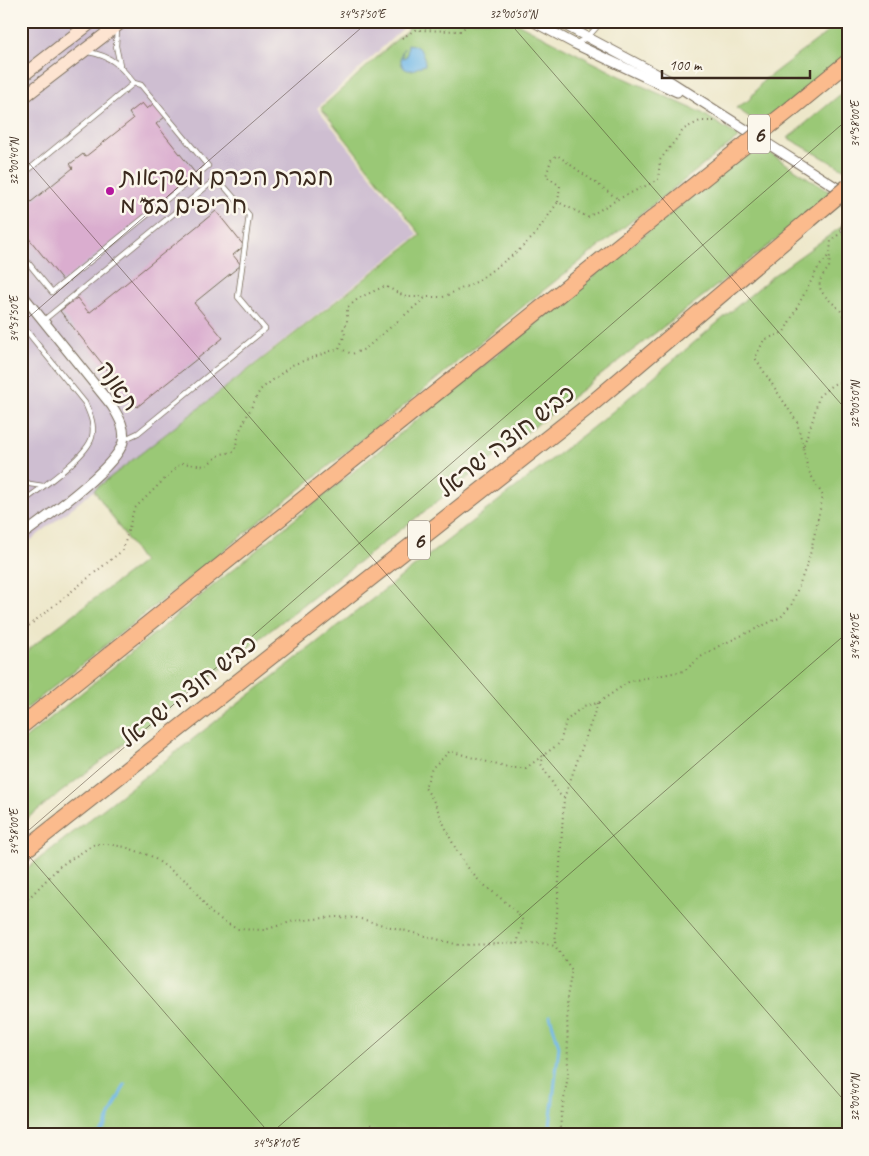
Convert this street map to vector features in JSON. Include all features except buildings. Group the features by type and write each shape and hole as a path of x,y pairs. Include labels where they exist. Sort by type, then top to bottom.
{"highway":[{"name":"6","path":"21,726 848,62"},
{"name":"כביש חוצה ישראל","path":"21,853 594,401 848,187"}],"street":[{"path":"21,77 82,26 93,21"},
{"path":"532,21 575,44 660,83 734,122"},
{"path":"557,21 668,80 848,194"},
{"path":"21,99 120,23"},
{"path":"848,220 846,229 848,234"},
{"name":"תאנה","path":"21,293 112,406 122,426 124,440 121,448 109,465 21,536"}],"lane":[{"path":"575,44 586,38 602,21"},
{"path":"21,254 52,292 208,166 141,85 134,83 121,66 117,58 116,46 120,23"},
{"path":"84,51 104,55 121,66"},
{"path":"21,176 134,83"},
{"path":"44,320 217,178 249,215 238,297 265,329 138,433 124,440"},
{"path":"21,324 85,404 92,416 92,438 86,449 76,460 21,503"},
{"path":"21,480 43,486"}],"path":[{"path":"402,38 415,30 461,31 471,21"},
{"path":"558,202 588,218 618,199 658,180 660,160 684,129 700,121 734,122"},
{"path":"339,348 345,335 344,328 347,324 347,308 358,298 385,286 406,296 443,297 476,282 534,236 558,202 560,186 546,176 551,160 558,155 618,199"},
{"path":"831,240 829,268 821,276 822,294 841,312 848,324"},
{"path":"517,944 523,921 517,911 493,893 472,873 448,836 434,799 425,788 432,768 450,751 508,768 526,768 560,743 566,721 583,706 598,704 630,680 684,671 702,656 717,647 781,618 792,604 808,559 823,496 808,470 797,422 755,358 764,340 784,332 818,268 829,255"},
{"path":"21,632 123,550 134,510 181,463 205,466 221,454 234,452 240,430 260,390 292,365 339,348 352,354 365,350 426,297"},
{"path":"803,447 819,396 832,385 848,378"},
{"path":"560,1135 561,1116 568,1076 567,997 572,970 555,946 564,798 598,704"},
{"path":"544,755 541,764 559,794 564,798"},
{"path":"21,906 60,866 95,844 107,844 125,847 150,856 190,884 211,913 237,928 264,930 294,921 335,917 357,918 459,945 541,943 555,946"},
{"path":"360,1135 372,1124 389,1135"}],"shaded area":[{"path":"21,21 411,21 317,108 418,235 21,548"}],"green space":[{"path":"417,21 513,21 618,75 702,113 739,137 526,304 426,388 21,713 21,656 143,562 94,490 421,235 321,108"},
{"path":"842,21 848,21 848,55 761,125 736,108 749,100 763,81"},
{"path":"848,88 848,171 847,171 788,138"},
{"path":"756,144 834,195 21,823 21,742"},
{"path":"848,222 848,1135 21,1135 21,873 606,417 774,275"}],"water":[{"path":"408,44 419,48 425,65 412,70 402,66 401,55 404,48 403,58 407,56"}],"waterway":[{"path":"549,1135 559,1046 550,1016"},
{"path":"97,1135 104,1128 125,1084"}],"place":[{"name":"חברת הכרם משקאות חריפים בע\"מ","path":"110,191"}]}
